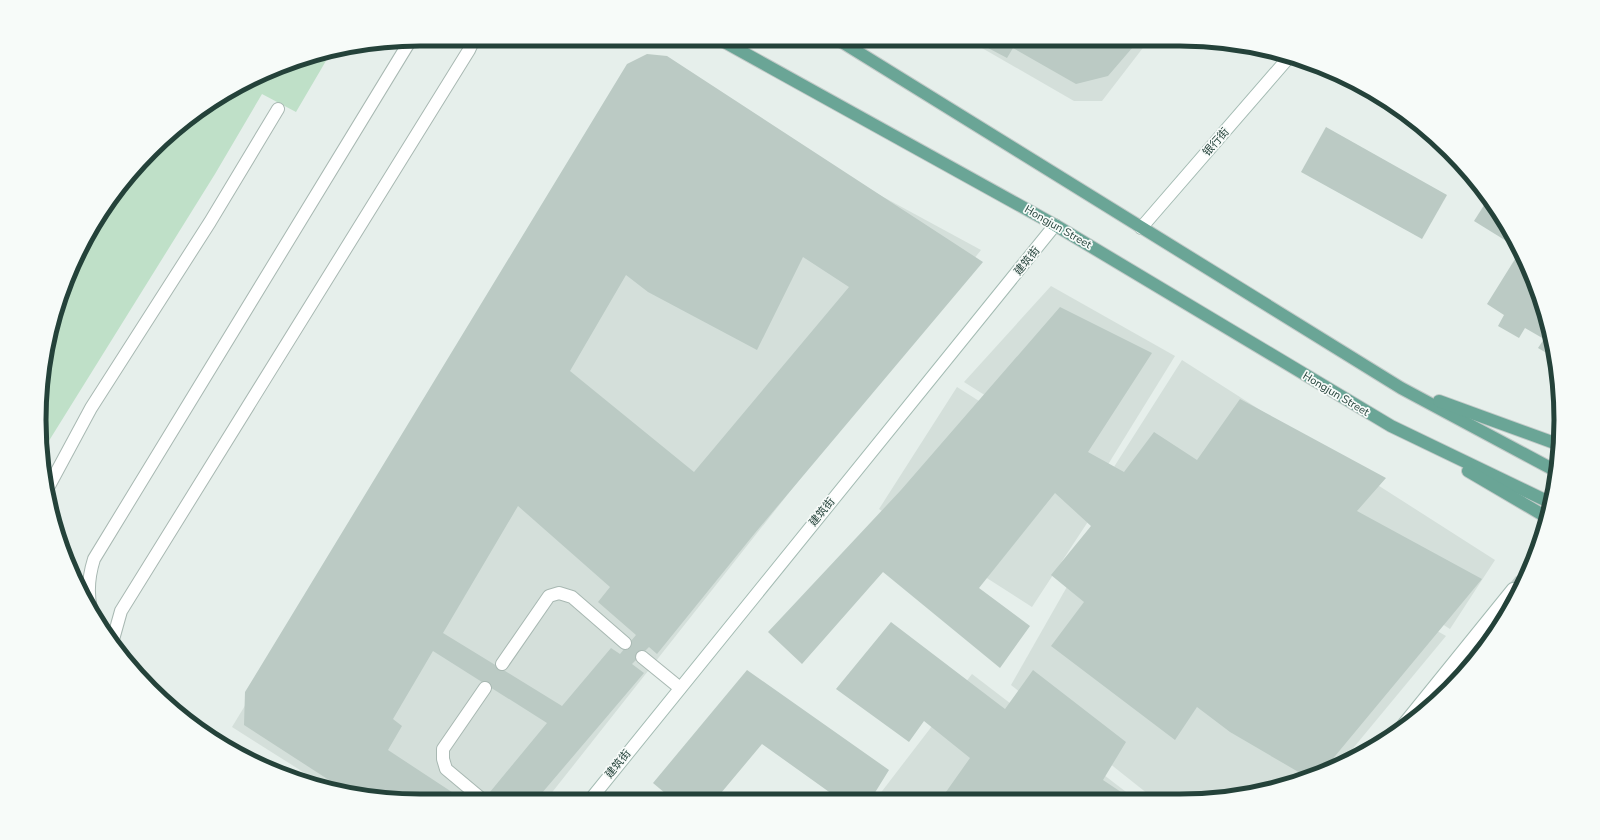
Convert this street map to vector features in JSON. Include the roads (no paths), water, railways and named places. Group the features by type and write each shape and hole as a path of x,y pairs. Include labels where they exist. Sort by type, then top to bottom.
{"main road":[{"name":"Hongjun Street","path":"731,46 1055,225 1542,514"},
{"path":"848,46 1401,388 1551,468"},
{"path":"1401,388 1553,443"},
{"name":"Hongjun Street","path":"1391,426 1545,500"}],"street":[{"path":"114,635 121,611 470,46"},
{"path":"90,594 89,578 94,558 407,47"},
{"name":"银行街","path":"1141,228 1285,62"},
{"path":"51,483 91,408 210,222 278,109"},
{"name":"建筑街","path":"595,794 1055,225"},
{"path":"1413,713 1513,589"},
{"path":"502,664 549,596 559,593 572,597 625,643"},
{"path":"642,657 680,688"},
{"path":"477,794 446,769 443,759 443,749 485,688"}]}
